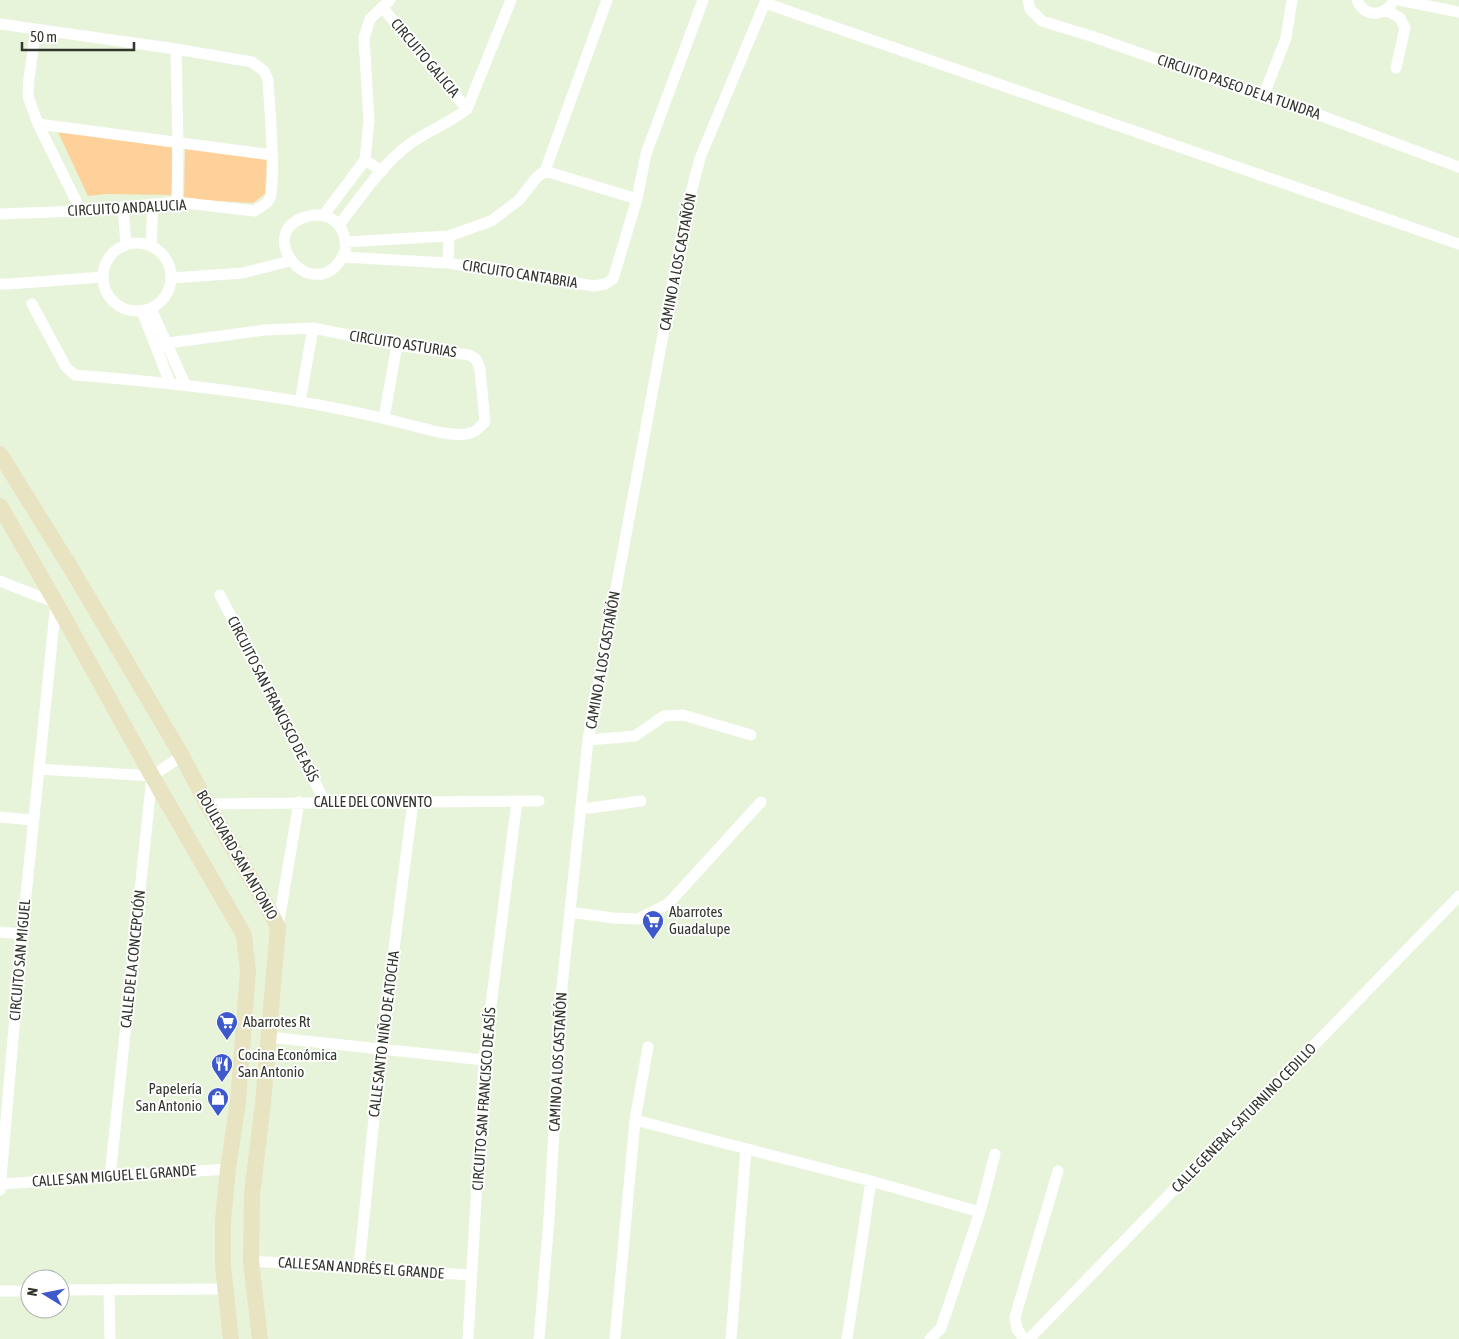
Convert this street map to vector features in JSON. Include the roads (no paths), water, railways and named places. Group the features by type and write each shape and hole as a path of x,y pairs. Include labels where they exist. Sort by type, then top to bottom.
{"street":[{"name":"CIRCUITO GALICIA","path":"339,225 382,171 410,144 436,127 458,117 468,109 511,0"},
{"path":"345,242 449,236 491,221 519,200 537,176 544,170 607,0"},
{"name":"CIRCUITO CANTABRIA","path":"342,257 448,263 594,286 605,284 613,278 618,266 649,144 703,0"},
{"name":"CIRCUITO PASEO DE LA TUNDRA","path":"1028,0 1030,9 1042,21 1155,58 1262,97 1306,110 1459,168"},
{"path":"1262,97 1286,38 1292,0"},
{"path":"1357,0 1360,6 1367,12 1377,14 1386,10 1393,0"},
{"path":"1399,0 1459,12"},
{"path":"765,2 1459,244"},
{"name":"CAMINO A LOS CASTAÑÓN","path":"539,1339 549,1219 562,987 588,740 685,216 700,158 765,2"},
{"name":"CIRCUITO GALICIA","path":"365,160 369,120 364,38 370,19 386,4 468,109"},
{"path":"1386,10 1400,18 1405,28 1396,68"},
{"name":"CIRCUITO ANDALUCIA","path":"0,24 176,49 252,62 264,71 268,80 272,155 271,194 268,202 254,211 177,202 80,211 0,214"},
{"path":"36,28 28,96 38,124 80,211"},
{"path":"176,49 177,202"},
{"path":"38,124 272,155"},
{"path":"323,216 365,160 382,171"},
{"path":"544,170 636,199"},
{"path":"151,246 153,204"},
{"path":"123,207 126,244"},
{"path":"304,216 323,216 332,218 339,225 343,233 346,250 332,269 317,274 302,271 290,261 286,253 285,235 289,227 296,220 304,216"},
{"path":"448,263 449,236"},
{"path":"134,242 151,246 160,251 170,268 171,278 168,292 159,304 146,310 125,310 111,300 103,286 103,269 112,253 126,244 134,242"},
{"path":"171,278 243,273 290,261"},
{"path":"3,286 102,277"},
{"name":"CIRCUITO ASTURIAS","path":"32,304 66,368 75,375 185,384 300,402 460,435 475,432 485,422 480,369 476,359 469,354 397,345 313,328 265,330 168,344 157,349"},
{"path":"146,310 168,344 185,384"},
{"path":"146,310 157,349 170,383"},
{"path":"300,402 313,328"},
{"path":"384,418 397,345"},
{"name":"BOULEVARD SAN ANTONIO","path":"0,454 72,570 182,756 207,804 278,927 263,1103 252,1194 251,1260 260,1339"},
{"path":"0,506 244,935 248,972 238,1101 223,1220 223,1266 231,1339"},
{"path":"0,581 56,603"},
{"name":"CIRCUITO SAN FRANCISCO DE ASÍS","path":"220,595 326,802"},
{"name":"CIRCUITO SAN MIGUEL","path":"0,1190 22,934 56,603"},
{"path":"588,740 635,736 664,716 683,715 751,735"},
{"path":"39,769 152,776 182,756"},
{"name":"CALLE DE LA CONCEPCIÓN","path":"110,1176 152,776"},
{"name":"CIRCUITO SAN FRANCISCO DE ASÍS","path":"468,1339 484,1060 517,801"},
{"name":"CALLE DEL CONVENTO","path":"207,804 539,801"},
{"path":"581,808 640,801"},
{"name":"CIRCUITO SAN FRANCISCO DE ASÍS","path":"278,927 299,802"},
{"name":"CALLE SANTO NIÑO DE ATOCHA","path":"359,1268 381,1049 413,802"},
{"path":"570,912 613,918 638,919 668,904 761,802"},
{"path":"0,817 34,820"},
{"name":"CALLE GENERAL SATURNINO CEDILLO","path":"1028,1339 1459,896"},
{"path":"0,932 22,934"},
{"path":"268,1037 484,1060"},
{"path":"616,1339 635,1120 648,1047"},
{"path":"238,1101 263,1103"},
{"path":"635,1120 871,1181 980,1212"},
{"path":"731,1339 746,1148"},
{"path":"930,1339 941,1328 980,1212 995,1154"},
{"name":"CALLE SAN MIGUEL EL GRANDE","path":"1,1184 228,1169"},
{"path":"1024,1339 1017,1330 1016,1317 1058,1171"},
{"path":"847,1339 871,1181"},
{"name":"CALLE SAN ANDRÉS EL GRANDE","path":"251,1260 471,1275"},
{"path":"70,1290 226,1289"},
{"path":"0,1291 20,1290"},
{"path":"109,1290 110,1339"},
{"path":"230,1319 258,1316"}],"place":[{"name":"Abarrotes Guadalupe","path":"653,940"},
{"name":"Abarrotes Rt","path":"227,1041"},
{"name":"Cocina Económica San Antonio","path":"222,1083"},
{"name":"Papelería San Antonio","path":"218,1117"}]}
